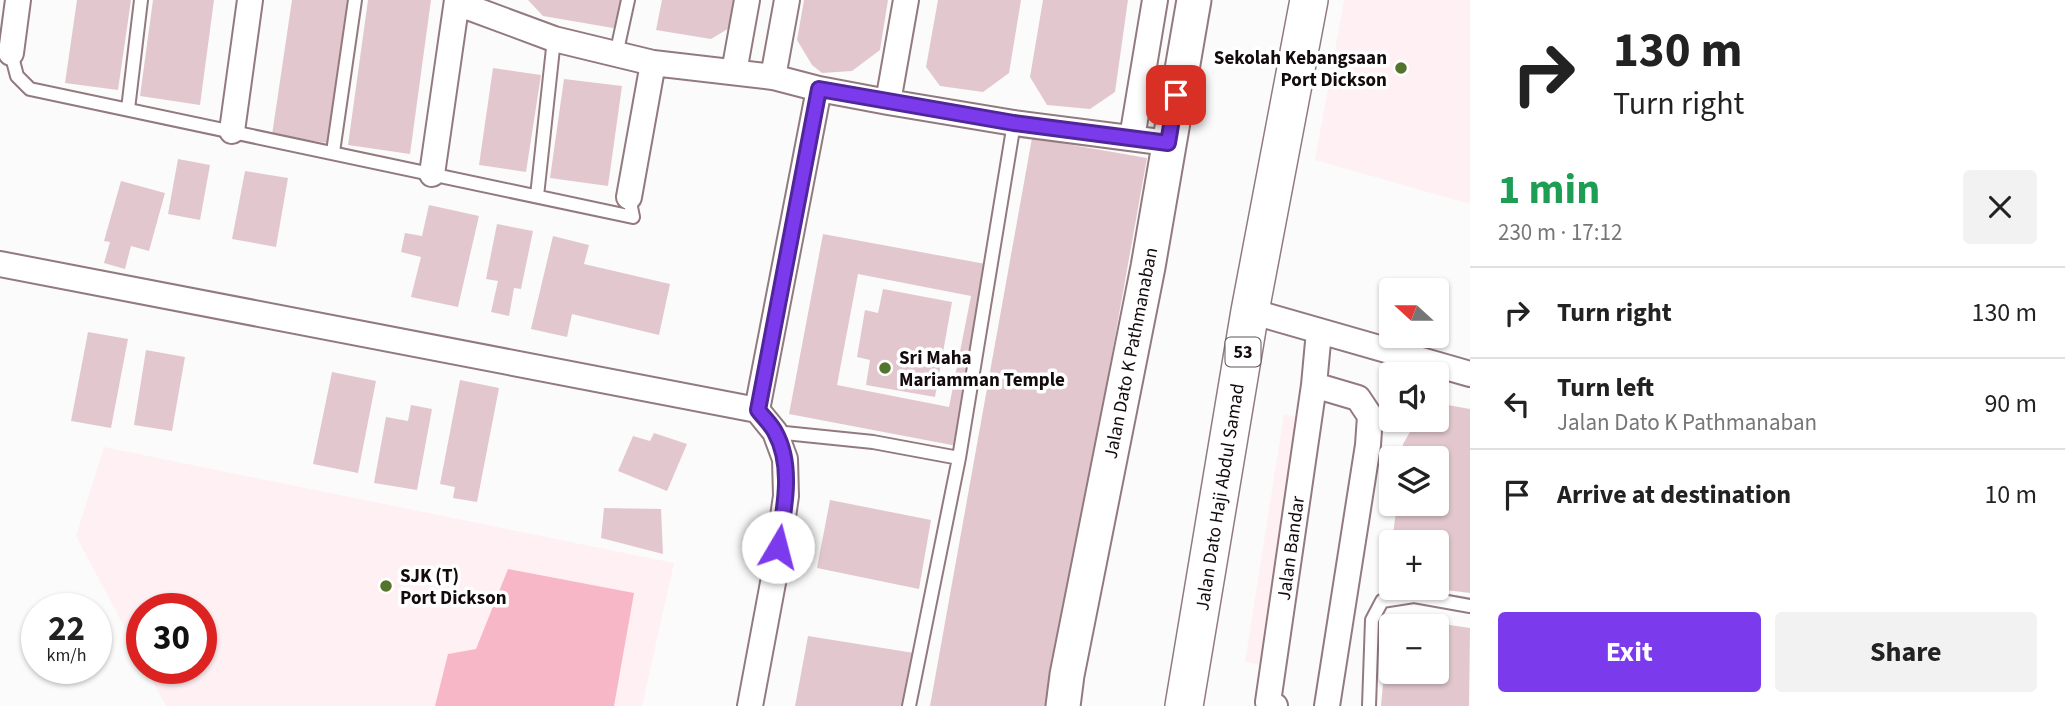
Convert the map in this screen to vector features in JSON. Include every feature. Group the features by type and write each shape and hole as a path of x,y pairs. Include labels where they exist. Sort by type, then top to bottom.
{"main road":[{"name":"Jalan Dato Haji Abdul Samad","path":"1184,706 1250,311 1309,0"}],"street":[{"path":"11,53 18,0"},
{"path":"232,131 250,0"},
{"path":"734,72 747,0"},
{"path":"773,77 787,0"},
{"path":"888,102 906,0"},
{"path":"1132,138 1155,0"},
{"name":"Jalan Dato K Pathmanaban","path":"1063,706 1148,267 1194,0"},
{"path":"432,174 457,2 494,9 554,39 653,63 773,77 888,102 1014,123 1168,143"},
{"path":"629,197 653,63"},
{"path":"758,410 819,89"},
{"path":"0,264 758,410 775,432 785,459 786,496 750,706"},
{"path":"1250,311 1470,374"},
{"name":"Jalan Bandar","path":"1266,705 1314,385 1319,331"},
{"path":"1314,385 1358,398 1370,416 1368,445 1327,706"}],"lane":[{"path":"128,109 141,0"},
{"path":"333,152 355,0"},
{"path":"616,55 628,0"},
{"path":"537,196 554,39"},
{"path":"11,53 17,76 30,89 633,217 629,197"},
{"path":"909,706 958,458 1014,123"},
{"path":"775,432 873,442 958,458"},
{"path":"1369,706 1372,620 1382,601 1414,596 1470,606"}],"shaded area":[{"name":"Sekolah Kebangsaan Port Dickson","path":"1344,0 1470,0 1470,204 1315,160"},
{"path":"1284,414 1301,418 1262,665 1245,662"},
{"name":"SJK (T) Port Dickson","path":"104,447 674,563 642,706 166,706 154,684 217,684 217,593 126,593 126,630 112,604 112,593 106,593 76,536"},
{"path":"508,569 634,593 614,706 435,706 448,654 476,649"}],"building":[{"path":"77,0 131,0 118,90 65,83"},
{"path":"153,0 214,0 200,105 140,96"},
{"path":"292,0 348,0 327,143 272,135"},
{"path":"368,0 431,0 410,154 348,145"},
{"path":"528,0 625,0 619,29 543,16"},
{"path":"662,0 740,0 736,24 711,39 656,30"},
{"path":"804,0 888,0 880,50 852,71 822,73 812,65 797,40"},
{"path":"938,0 1021,0 1009,73 983,92 940,86 926,67"},
{"path":"1043,0 1128,0 1115,92 1090,109 1047,105 1030,77"},
{"path":"493,68 541,75 526,172 479,165"},
{"path":"564,79 622,86 608,186 550,178"},
{"path":"1032,138 1147,158 1049,706 930,706"},
{"path":"178,159 210,165 200,220 168,214"},
{"path":"245,171 288,178 276,247 232,239"},
{"path":"121,181 165,193 149,251 131,246 125,269 104,263 110,242 104,241"},
{"path":"429,205 479,216 458,307 411,297 421,257 401,252 405,233 422,236"},
{"path":"497,224 533,231 521,289 514,288 509,316 491,312 498,281 486,279"},
{"path":"823,234 991,265 957,446 789,414","holes":["858,274 971,296 949,407 837,385"]},
{"path":"553,236 589,245 584,264 670,284 659,335 572,314 567,337 531,329"},
{"path":"883,289 952,302 935,397 866,385 870,360 857,357 865,310 878,313"},
{"path":"88,332 128,339 111,428 71,421"},
{"path":"146,350 185,357 172,431 134,425"},
{"path":"332,372 376,381 358,473 313,464"},
{"path":"460,380 499,388 477,502 453,498 455,487 440,484"},
{"path":"411,405 432,409 417,490 374,483 386,417 408,421"},
{"path":"1449,405 1470,409 1470,593 1449,590 1449,530 1394,530 1395,516 1449,516 1449,446 1403,444 1410,432 1449,432"},
{"path":"654,433 687,444 667,491 618,471 633,436 650,441"},
{"path":"830,500 931,520 919,589 817,568"},
{"path":"604,508 661,509 663,554 601,538"},
{"path":"1449,625 1470,628 1469,706 1381,706 1383,684 1449,684"},
{"path":"808,636 914,653 902,706 795,706"}],"place":[{"name":"Sekolah Kebangsaan Port Dickson","path":"1401,68"},
{"name":"Sri Maha Mariamman Temple","path":"885,368"},
{"name":"SJK (T) Port Dickson","path":"386,586"}],"route":[{"path":"778,547 786,496 785,459 775,432 758,410 819,89 1014,123 1168,143 1176,95"}]}
